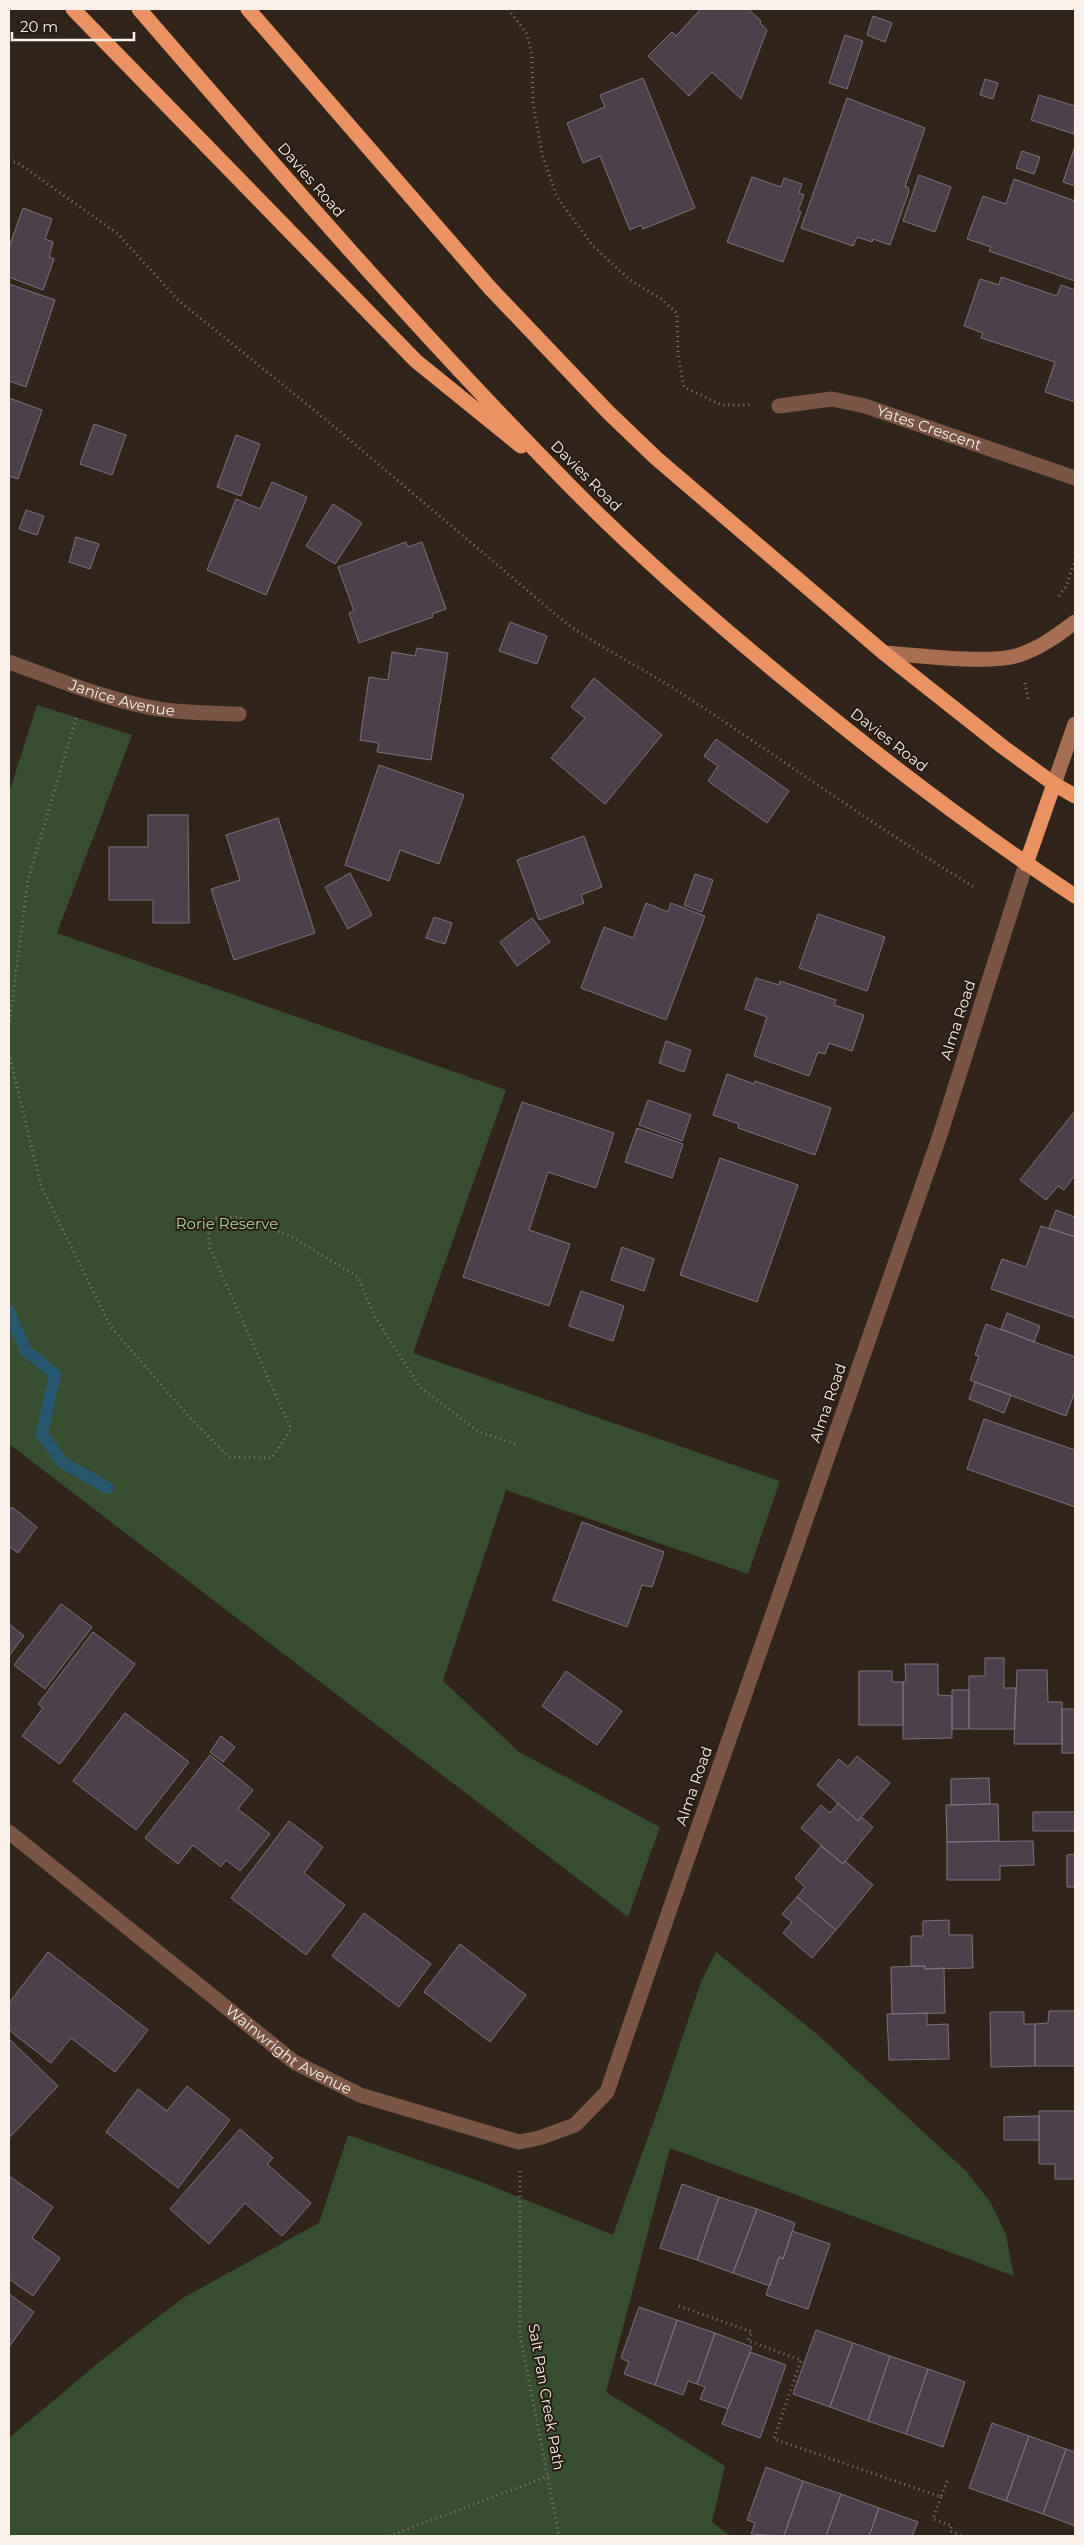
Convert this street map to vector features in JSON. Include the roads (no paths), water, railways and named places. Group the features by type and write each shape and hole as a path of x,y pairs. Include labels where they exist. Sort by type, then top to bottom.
{"highway":[{"path":"73,9 416,361 572,488"},
{"name":"Davies Road","path":"139,9 358,260 572,488 661,574 734,638 837,722 947,807 1026,864 1075,896"},
{"path":"248,9 490,288 608,412 679,477 884,653 1003,747 1054,784 1075,796"},
{"name":"Alma Road","path":"1026,864 1054,784"}],"main road":[{"path":"884,653 1000,659 1019,655 1043,644 1075,622"},
{"name":"Alma Road","path":"1054,784 1075,724"}],"street":[{"name":"Yates Crescent","path":"779,406 832,399 865,406 1075,478"},
{"name":"Janice Avenue","path":"9,662 85,689 145,706 176,711 239,714"},
{"name":"Alma Road","path":"608,2092 672,1900 940,1135 1026,864"},
{"name":"Wainwright Avenue","path":"9,1832 294,2062 360,2096 519,2142 538,2138 575,2125 608,2092"}],"waterway":[{"path":"9,1311 26,1351 55,1374 42,1434 62,1462 108,1488"}],"park label":[{"name":"Rorie Reserve","path":"227,1224"}]}
